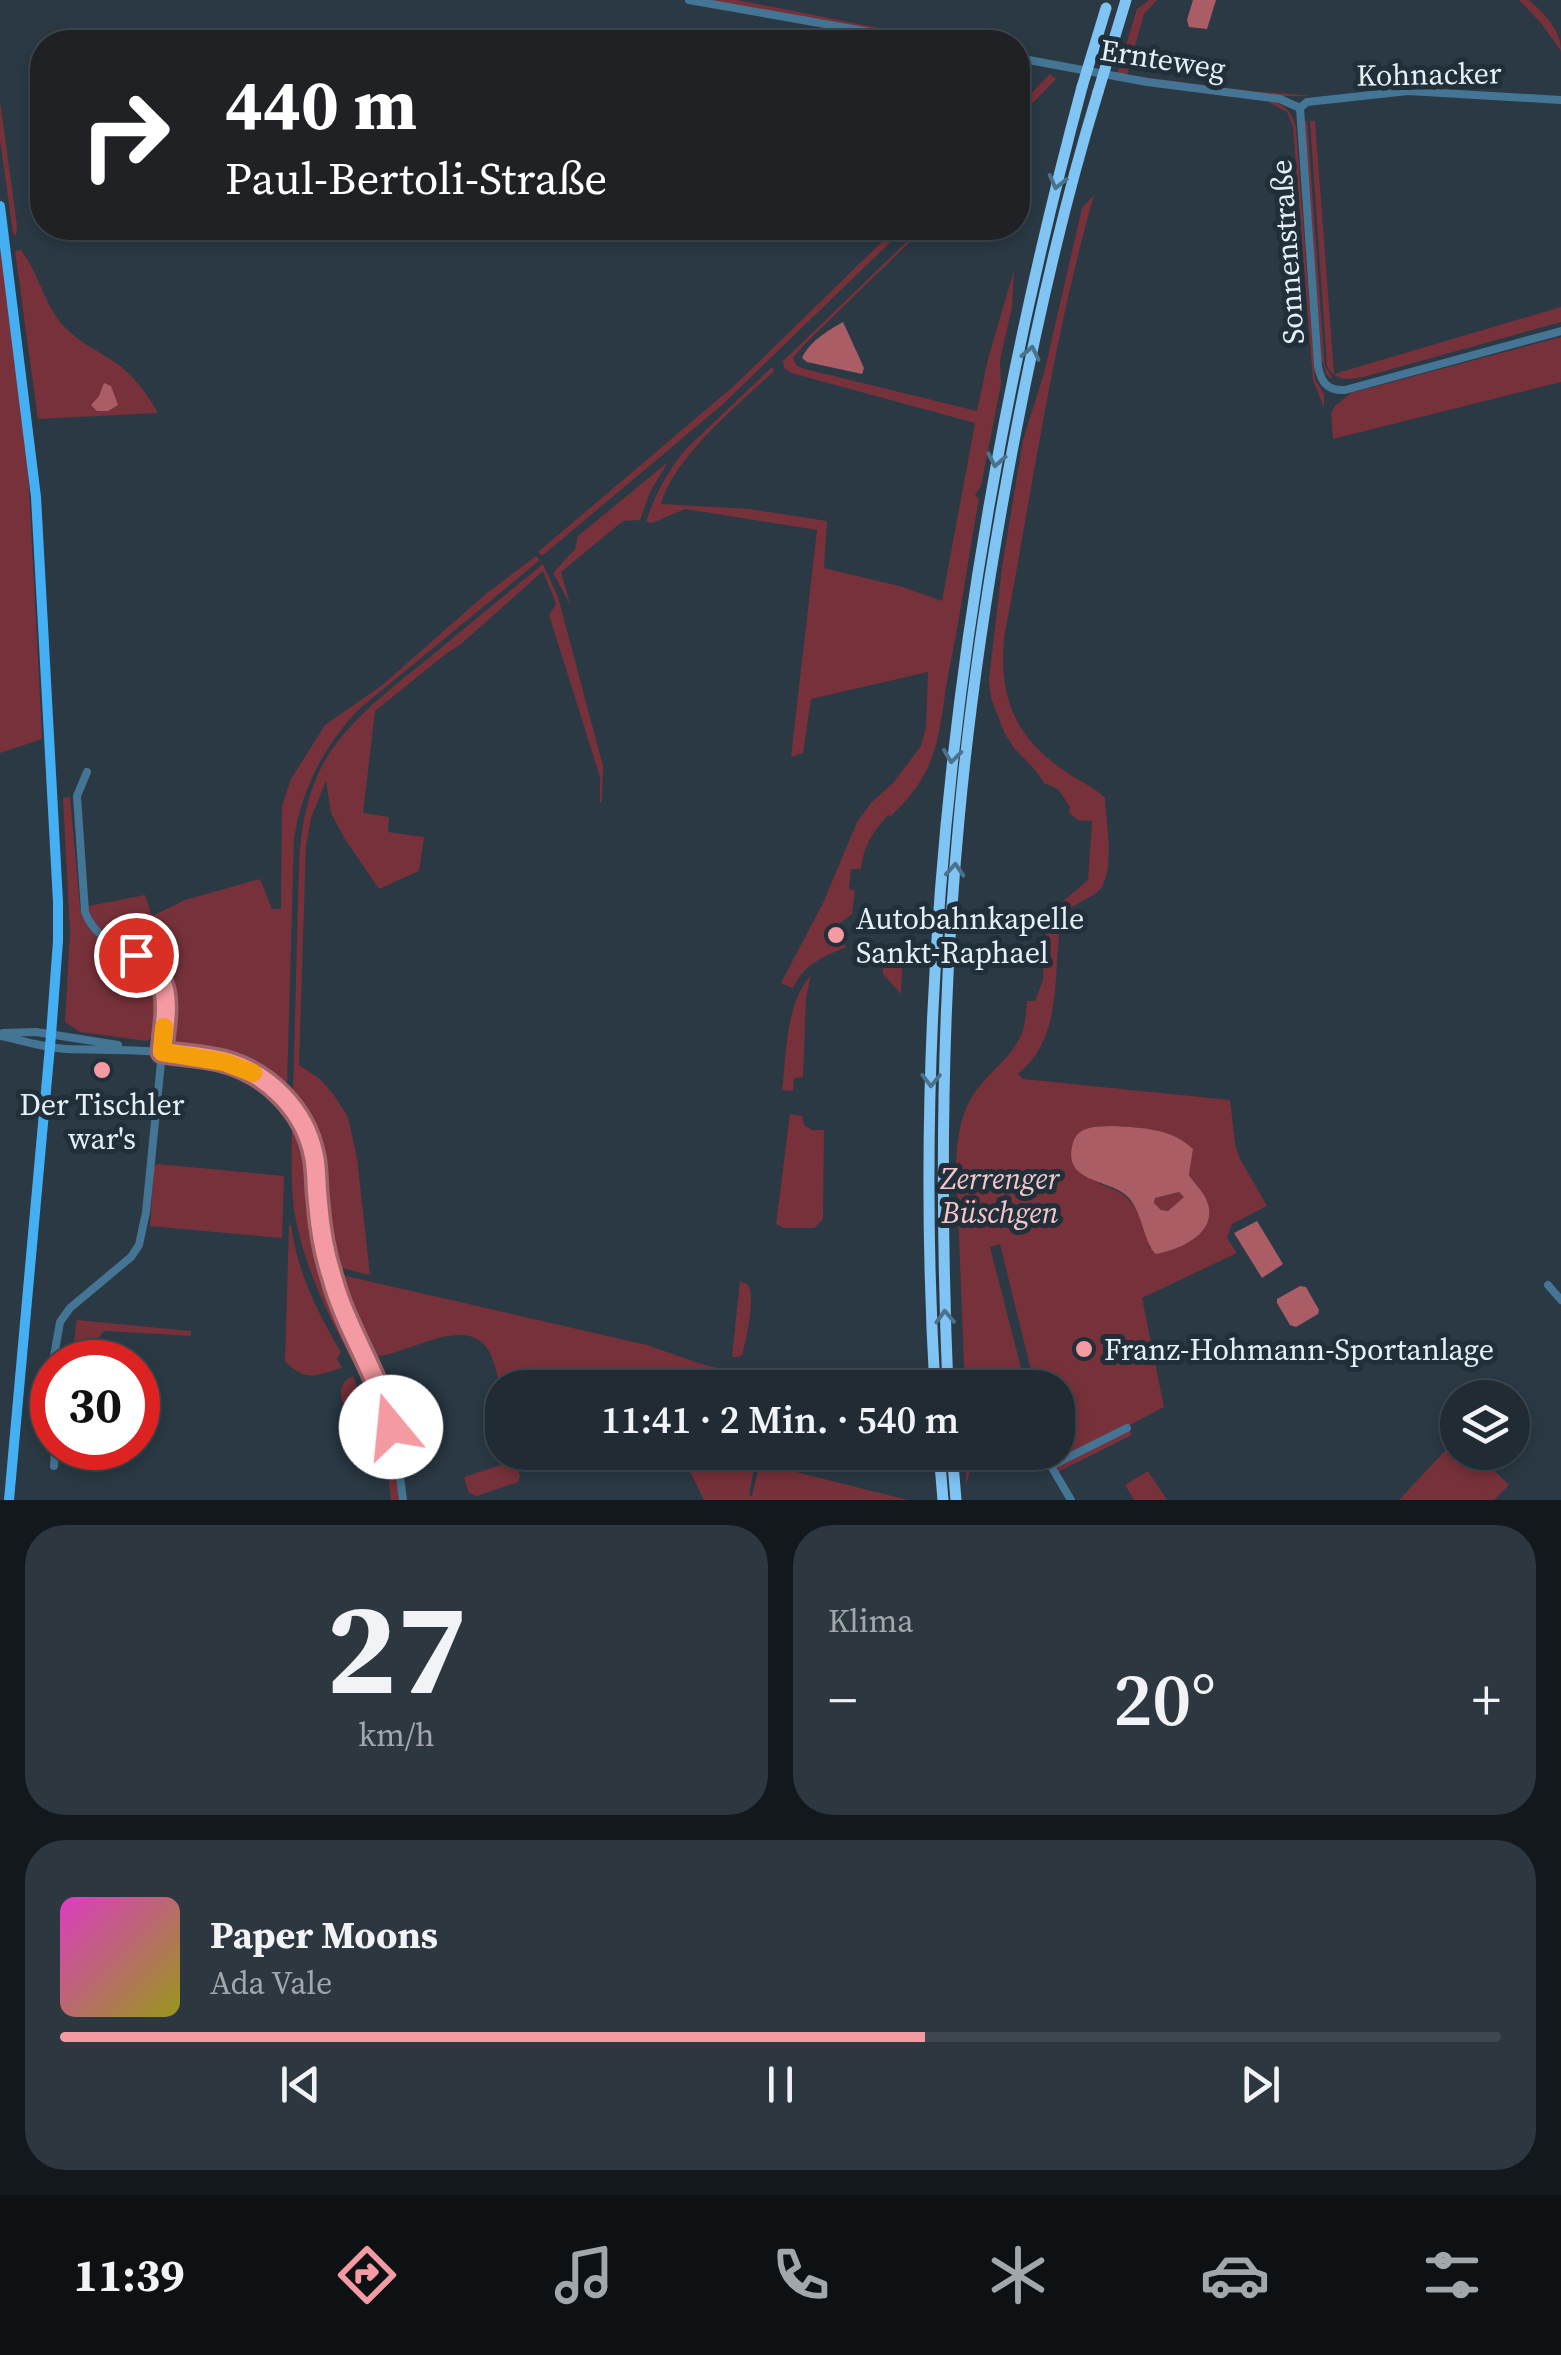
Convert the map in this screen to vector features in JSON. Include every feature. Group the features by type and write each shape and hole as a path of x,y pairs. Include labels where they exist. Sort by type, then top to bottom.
{"highway":[{"path":"947,1370 946,1030 965,758 988,586 1029,363 1066,204 1126,0"},
{"path":"934,1370 929,1204 938,909 971,608 1032,286 1082,87 1108,4"},
{"path":"940,1470 943,1500"},
{"path":"954,1470 956,1500"}],"main road":[{"path":"0,206 36,497 58,902 50,1041 9,1500"}],"street":[{"path":"689,0 858,30"},
{"name":"Ernteweg","path":"1030,60 1147,82 1280,99 1300,108"},
{"name":"Kohnacker","path":"1300,108 1307,102 1392,92 1561,100"},
{"name":"Sonnenstraße","path":"1300,108 1318,366 1321,379 1331,389 1358,388 1561,331"},
{"path":"55,1340 64,1315 119,1268 139,1245 146,1212 167,1002 158,976 146,961 102,938 84,912 77,796 87,772"},
{"path":"0,1034 36,1032 50,1041 224,1062 251,1072 284,1097 302,1124 314,1156 323,1245 340,1304 384,1402 403,1500"},
{"path":"1548,1285 1561,1300"},
{"path":"1071,1500 1052,1466 1127,1428"}],"green space":[{"path":"704,0 738,0 889,30 869,30"},
{"path":"1149,0 1157,0 1144,14 1127,75 1314,96 1279,96 1117,75 1137,9"},
{"path":"1519,0 1529,0 1546,16 1558,36 1561,51 1541,23"},
{"path":"1050,74 1056,79 1030,106 1030,95"},
{"path":"1126,83 1268,99 1290,113 1296,128 1315,379 1324,394 1324,408 1313,380 1293,127 1287,112 1267,101"},
{"path":"0,101 17,226 16,237 0,140"},
{"path":"1307,120 1324,357 1331,379 1322,360 1304,123"},
{"path":"1310,121 1315,121 1334,374 1327,366"},
{"name":"Zerrenger Büschgen","path":"1094,195 1055,360 1003,660 1014,715 1034,745 1105,798 1109,857 1101,888 1062,916 1050,1021 1044,1040 1018,1074 1023,1079 1230,1100 1239,1157 1267,1206 1232,1224 1227,1238 1237,1253 1142,1298 1164,1407 1128,1426 1132,1435 1075,1464 1075,1370 1031,1370 1000,1244 990,1247 1022,1370 964,1370 956,1164 959,1133 969,1102 1017,1043 1027,1001 1035,1001 1043,980 1046,919 1088,880 1092,821 1078,820 1069,813 1070,807 1058,789 1044,783 1014,748 991,698 989,680 1023,440 1044,373 1082,208","holes":["1113,1126 1166,1133 1193,1149 1189,1175 1205,1196 1150,1249 1135,1207 1121,1193 1099,1184"]},
{"path":"0,239 27,451 42,739 0,753"},
{"path":"884,240 893,240 722,405 542,556 538,552 735,385"},
{"path":"912,240 793,358 797,366 805,369 977,411 1014,270 1012,307 1000,360 1001,384 981,486 975,495 979,499 936,744 922,779 873,833 861,869 851,869 849,889 855,890 852,914 830,931 835,942 841,940 846,947 809,967 793,988 781,983 823,903 857,822 921,746 926,727 928,672 811,699 803,753 791,757 817,530 685,509 646,522 680,456 772,367 774,371 693,450 668,486 661,504 749,509 827,521 824,568 942,601 975,423 791,373 784,368 783,361"},
{"path":"21,250 60,322 127,372 158,413 38,419 15,251"},
{"path":"1561,307 1561,322 1347,379 1334,374"},
{"path":"1561,337 1561,382 1333,439 1331,413 1351,393"},
{"path":"668,462 650,492 640,520 623,521 561,572 570,604 553,573 575,549 578,536"},
{"path":"536,556 540,560 359,709 316,769 294,839 287,1088 261,1067 235,1056 175,1045 169,1026 167,987 158,968 100,928 88,906 145,895 152,916 185,900 260,879 272,909 281,909 282,806 291,779 325,725 381,686 487,593"},
{"path":"543,564 558,597 603,766 602,801 600,777 549,615 556,604 543,571 461,644 375,711 363,813 389,817 388,832 424,837 419,871 379,889 331,813 326,781 311,818 306,845 299,1065 320,1079 348,1117 357,1158 370,1275 338,1267 321,1144 293,1093 299,863 308,801 322,766 356,720"},
{"path":"70,797 80,907 87,925 99,938 142,966 153,977 160,993 160,1022 147,1041 80,1032 65,1022 70,932 63,798"},
{"path":"900,947 901,994 883,974 885,961"},
{"path":"811,975 806,998 803,1077 794,1078 793,1091 782,1090 792,1015"},
{"path":"293,1099 310,1127 318,1152 334,1265 325,1240 316,1149"},
{"path":"790,1114 802,1116 804,1125 812,1130 824,1130 823,1219 814,1228 784,1228 776,1224"},
{"path":"292,1115 311,1160 320,1246 334,1298 357,1352 354,1364 318,1289 298,1230 292,1186"},
{"path":"157,1164 284,1176 282,1238 150,1226"},
{"path":"1179,1192 1184,1197 1168,1211 1154,1203 1155,1198"},
{"path":"289,1225 309,1291 341,1352 337,1359 342,1368 318,1375 305,1375 285,1361"},
{"path":"346,1276 647,1345 726,1370 496,1370 481,1341 454,1335 378,1356 341,1278"},
{"path":"740,1281 748,1285 751,1308 742,1355 732,1357"},
{"path":"77,1320 191,1331 191,1336 107,1331 97,1340 74,1340"},
{"path":"360,1374 369,1382 384,1412 399,1500 391,1500 381,1436"},
{"path":"353,1376 377,1441 373,1433 367,1432 360,1412 347,1416 341,1388"},
{"path":"1440,1456 1440,1470 1494,1470 1509,1485 1494,1500 1399,1500"},
{"path":"486,1470 518,1470 520,1477 518,1482 477,1496 469,1493 464,1477"},
{"path":"689,1470 754,1470 749,1495 752,1496 758,1470 788,1470 908,1500 704,1500"},
{"path":"1148,1471 1167,1500 1134,1500 1125,1485"}],"shaded area":[{"path":"1193,0 1216,0 1207,29 1189,27 1187,20"},
{"path":"843,322 864,368 862,374 802,358 814,342"},
{"path":"104,383 111,386 118,405 108,411 97,411 91,405"},
{"path":"1089,1128 1156,1130 1193,1149 1189,1175 1209,1207 1209,1218 1198,1236 1178,1248 1156,1254 1129,1198 1074,1166 1071,1156 1075,1137","holes":["1179,1192 1184,1197 1168,1211 1154,1203 1155,1198"]},
{"path":"1257,1221 1283,1264 1262,1278 1234,1233"},
{"path":"1300,1286 1306,1287 1319,1310 1296,1327 1290,1325 1277,1299"},
{"path":"408,1387 418,1393 429,1430 422,1439 411,1434 407,1423 402,1392"}],"slow traffic":[{"path":"164,1027 162,1052 224,1062 253,1073"}],"place":[{"name":"Autobahnkapelle Sankt-Raphael","path":"836,935"},
{"name":"Der Tischler war's","path":"102,1070"},
{"name":"Franz-Hohmann-Sportanlage","path":"1084,1349"}],"route":[{"path":"136,955 154,968 165,992 162,1052 224,1062 251,1072 274,1088 299,1118 314,1156 323,1245 331,1275 340,1304 377,1382 391,1427"}]}
